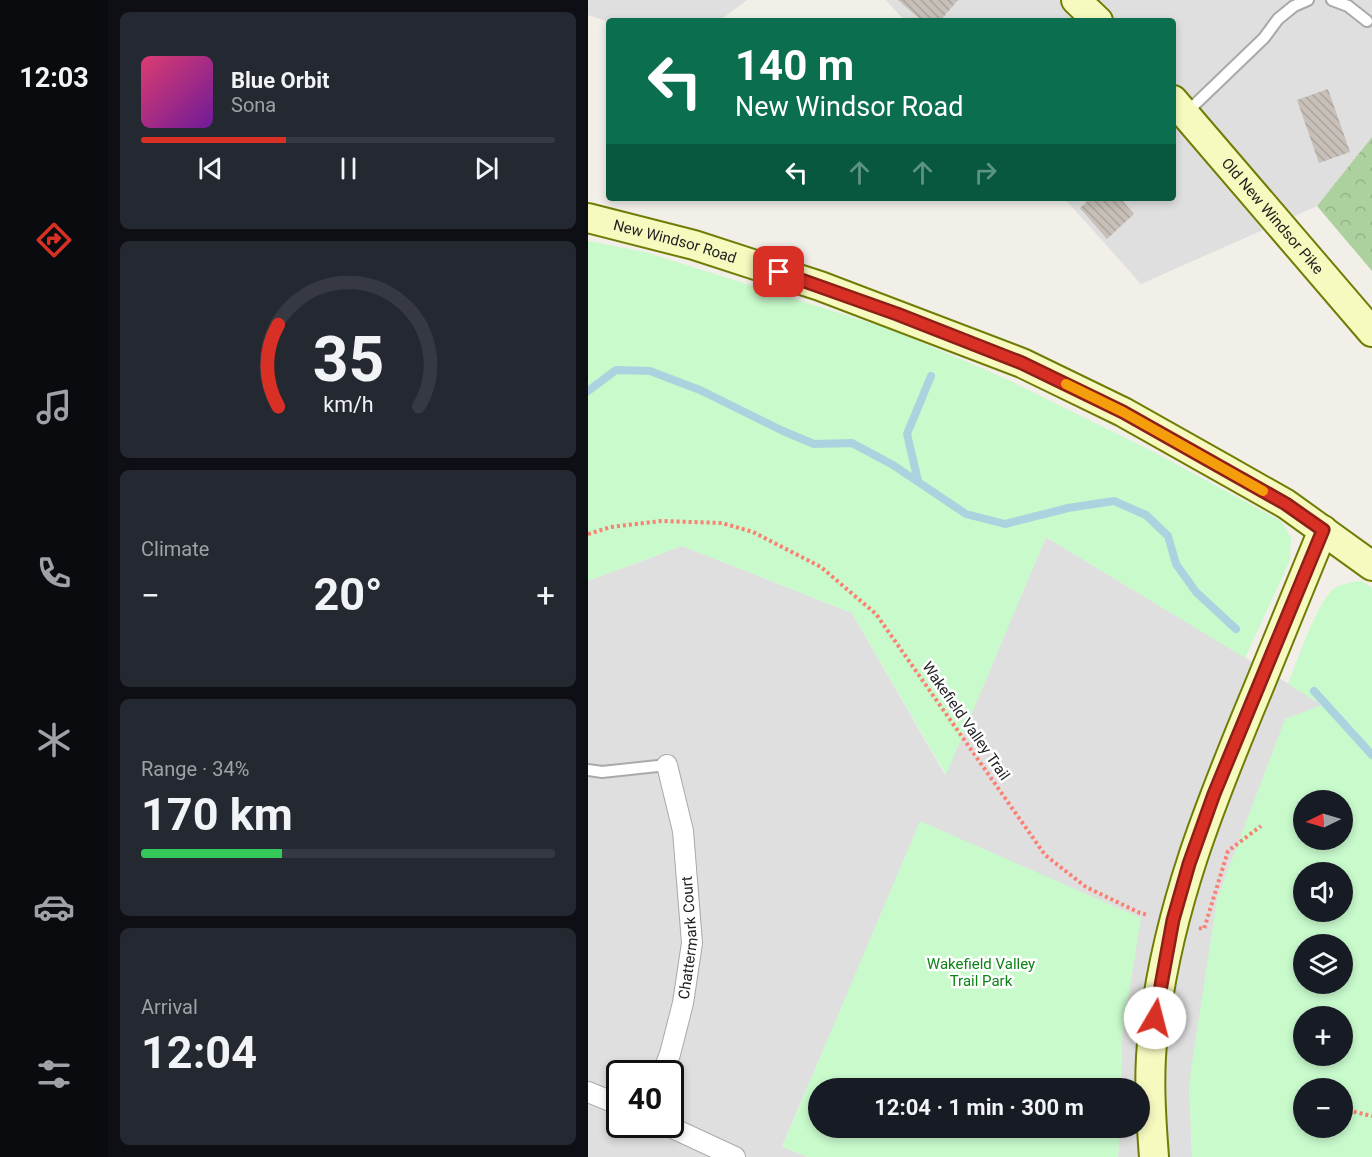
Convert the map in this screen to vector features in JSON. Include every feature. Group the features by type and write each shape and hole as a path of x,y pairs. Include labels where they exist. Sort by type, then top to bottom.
{"street":[{"path":"1076,0 1095,18"},
{"name":"Old New Windsor Pike","path":"1179,107 1372,332"},
{"name":"New Windsor Road","path":"588,218 694,245 820,286 1022,363 1134,418 1286,504 1372,566"},
{"path":"1154,1157 1151,1096 1152,1037 1173,920 1189,864 1214,794 1323,530"},
{"name":"Chattermark Court","path":"667,765 683,831 692,943 683,1004 668,1060"},
{"path":"588,1092 606,1099"},
{"path":"684,1133 735,1157"}],"lane":[{"path":"1179,107 1264,38 1278,19 1294,6 1308,0"},
{"path":"1332,0 1348,6 1367,21"},
{"path":"588,770 602,772 667,765"}],"path":[{"name":"Wakefield Valley Trail","path":"588,534 611,527 661,521 722,523 753,532 821,567 876,614 1045,855 1086,887 1140,913 1204,929 1228,851 1261,826"},
{"path":"1353,1112 1372,1116"}],"shaded area":[{"path":"588,0 747,0 723,18 606,18 606,21 588,15"},
{"path":"886,0 1372,0 1372,137 1317,206 1141,284 1067,201 1176,201 1176,18 902,18"},
{"path":"1046,537 1322,704 1189,1083 1192,1157 1118,1157 1119,1138 1150,1138 1150,1078 1121,1078 1122,1037 921,822 811,1078 808,1078 808,1085 782,1146 808,1157 588,1157 588,581 682,546 852,613 945,775"}],"green space":[{"path":"1372,137 1372,271 1317,206"},
{"path":"588,241 645,252 890,329 1002,377 1148,449 1281,521 1291,537 1290,560 1245,658 1046,537 946,775 852,613 682,546 588,581"},
{"path":"1362,581 1372,588 1372,1157 1192,1157 1189,1083 1217,899 1285,719 1322,705 1288,684 1308,632 1322,604 1335,588"},
{"name":"Wakefield Valley Trail Park","path":"920,821 1141,918 1122,1037 1121,1078 811,1078"},
{"name":"Wakefield Valley Trail Park","path":"808,1086 808,1138 1119,1138 1118,1157 808,1157 782,1147"}],"building":[{"path":"898,0 958,0 943,18 919,18"},
{"path":"1328,89 1350,152 1319,163 1297,100"},
{"path":"1088,201 1123,201 1134,214 1107,239 1080,208"}],"waterway":[{"path":"588,391 616,370 650,371 700,390 814,444 852,443 893,465 966,514 1005,524 1068,508 1114,501 1146,515 1168,536 1176,564 1196,592 1236,629"},
{"path":"918,481 907,434 931,376"},
{"path":"1314,691 1372,755"}],"slow traffic":[{"path":"1066,384 1123,412 1263,491"}],"route":[{"path":"779,272 897,314 1022,363 1123,412 1286,504 1323,530 1214,794 1189,864 1173,920 1155,1018"}]}
